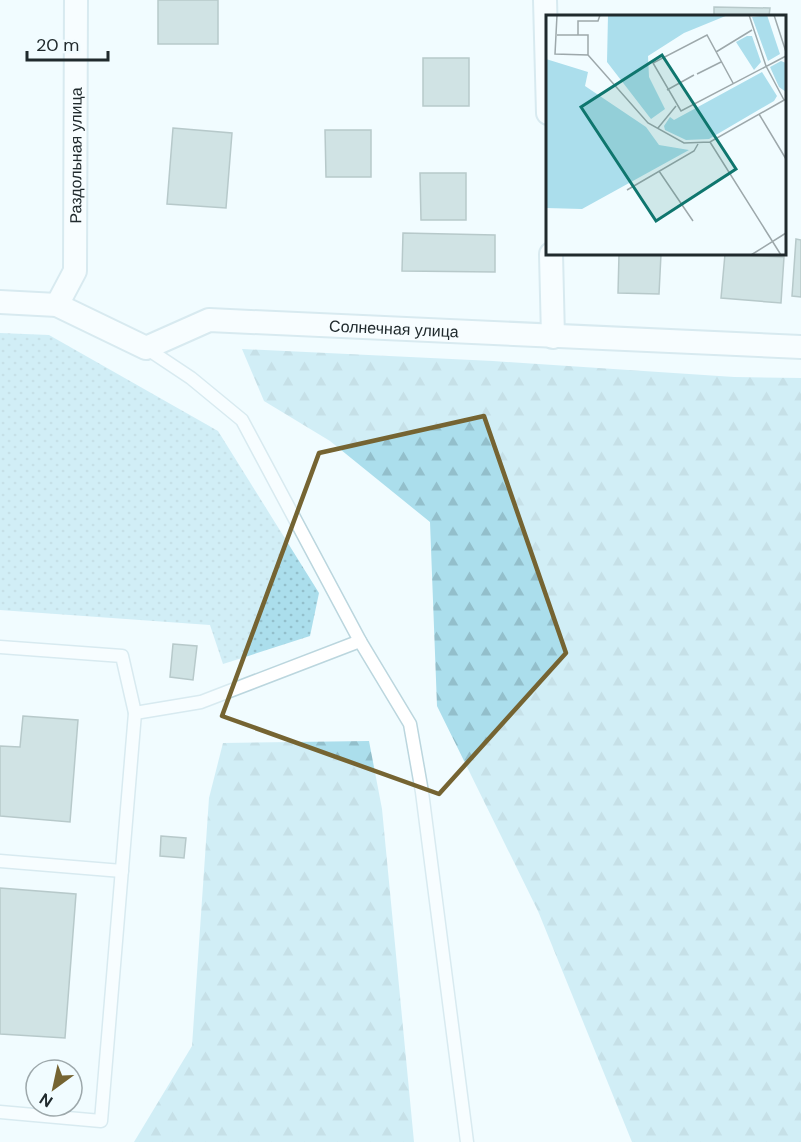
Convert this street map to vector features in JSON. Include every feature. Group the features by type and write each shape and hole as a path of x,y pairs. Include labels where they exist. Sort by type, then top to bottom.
{"street":[{"name":"Раздольная улица","path":"57,305 75,271 76,0"},
{"path":"545,0 546,38"},
{"path":"551,255 552,337"},
{"path":"0,302 57,305 146,348"},
{"name":"Солнечная улица","path":"146,348 209,320 801,347"}],"lane":[{"path":"146,348 191,378 242,420 360,641 410,724 422,792 467,1142"},
{"path":"135,713 201,702 360,641"},
{"path":"0,647 123,656 135,713 101,1121 0,1112"},
{"path":"0,861 122,871"}],"highlighted area":[{"path":"484,416 566,653 439,794 222,716 319,453"}],"green space":[{"path":"0,333 49,335 218,431 319,593 310,636 223,664 210,625 0,610"},
{"path":"242,349 493,361 734,377 801,378 801,1142 632,1142 538,911 437,706 430,522 330,441 264,401"},
{"path":"369,741 382,809 414,1142 134,1142 192,1046 209,798 223,743"}],"building":[{"path":"158,0 218,0 218,44 158,44"},
{"path":"714,7 770,8 769,15 714,15"},
{"path":"423,58 469,58 469,106 423,106"},
{"path":"173,128 232,133 226,208 167,204"},
{"path":"325,130 371,130 371,177 326,177"},
{"path":"420,173 466,173 466,220 421,220"},
{"path":"403,233 495,235 495,272 402,271"},
{"path":"796,239 801,240 801,297 792,296"},
{"path":"619,255 661,255 659,294 618,293"},
{"path":"725,255 784,257 781,303 721,298"},
{"path":"173,644 197,646 193,680 170,677"},
{"path":"23,716 78,720 70,822 0,816 0,746 20,747"},
{"path":"161,836 186,838 184,858 160,856"},
{"path":"0,888 76,894 65,1038 0,1034"}]}
